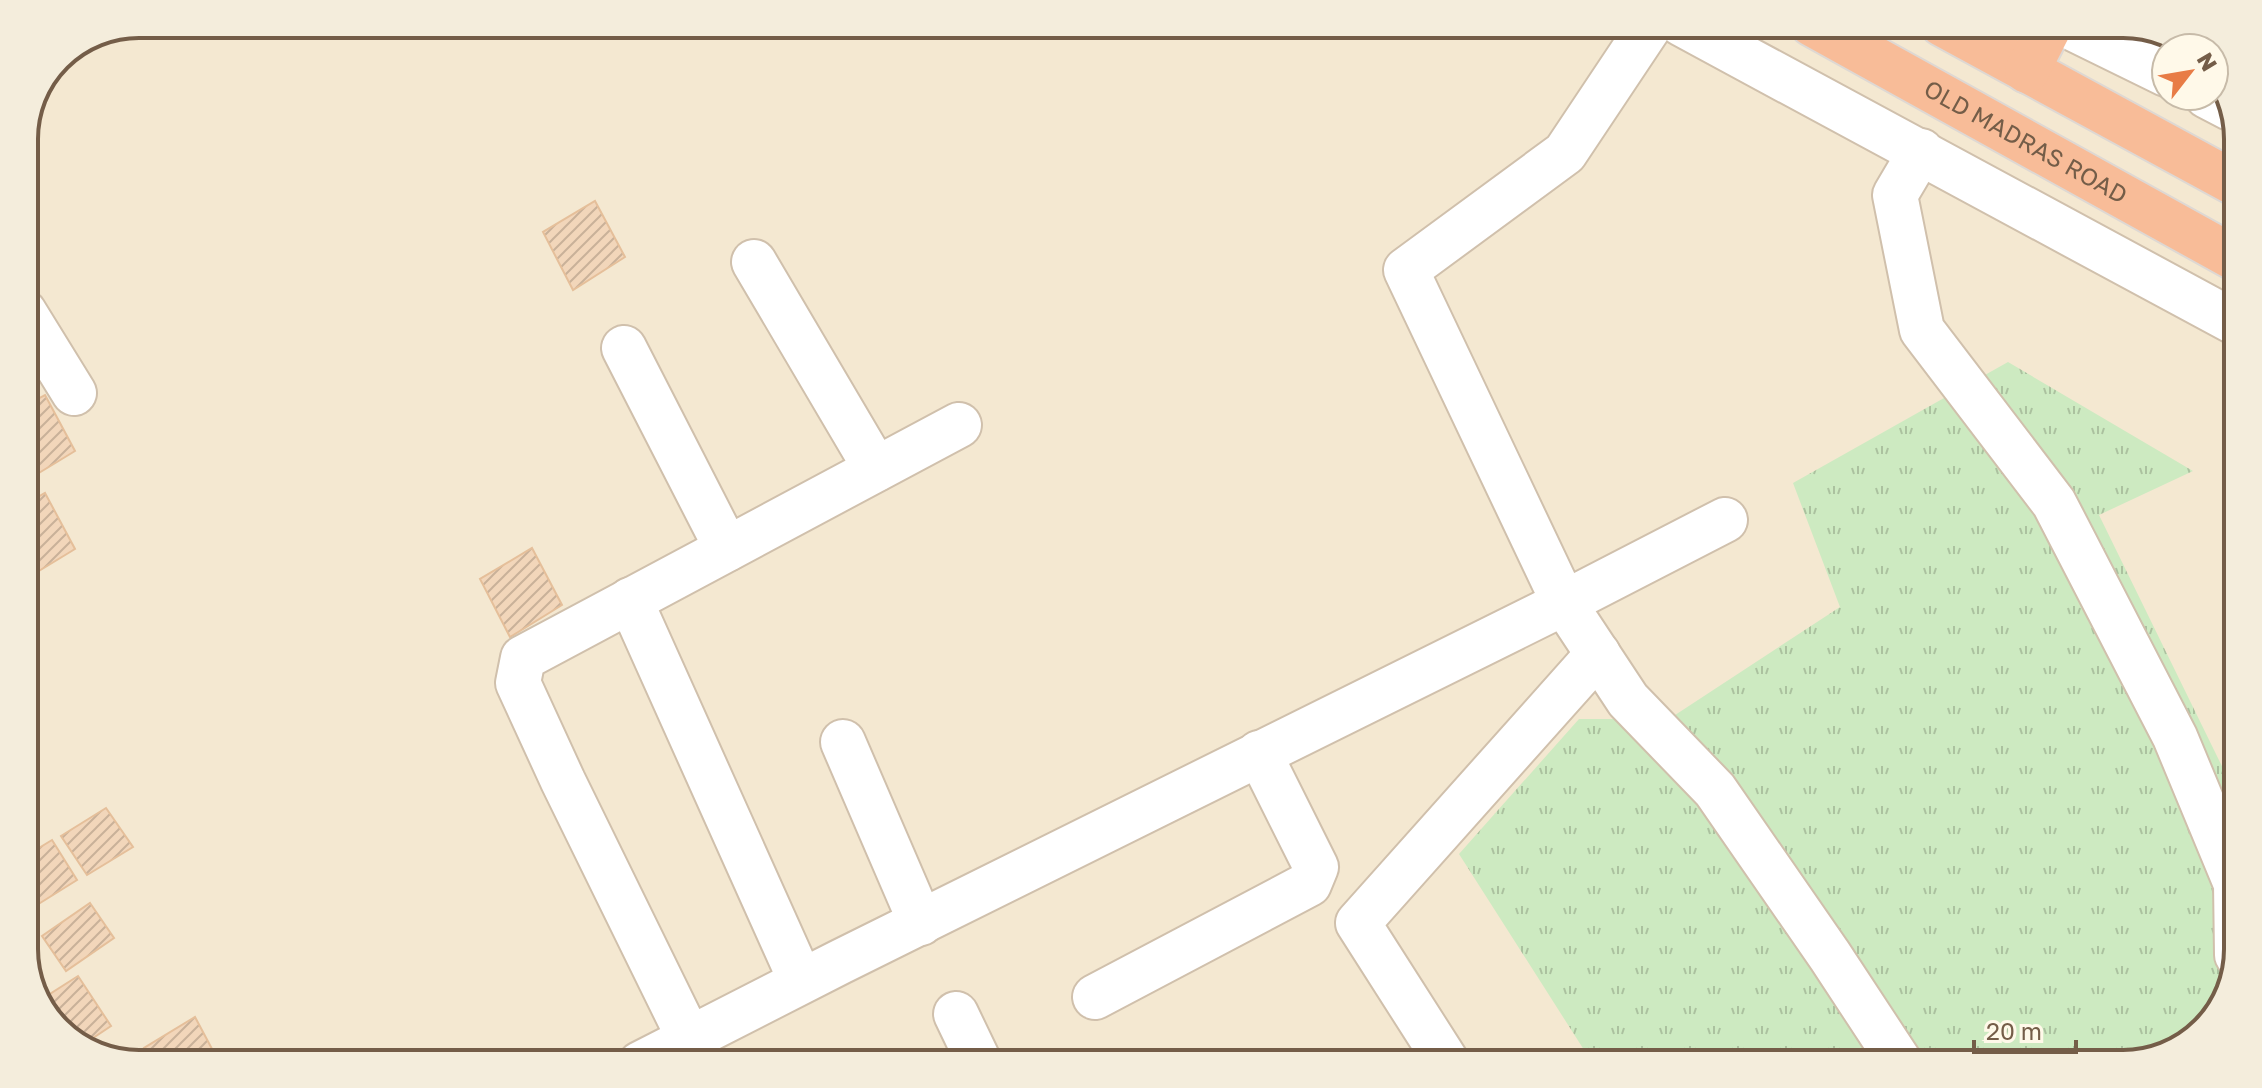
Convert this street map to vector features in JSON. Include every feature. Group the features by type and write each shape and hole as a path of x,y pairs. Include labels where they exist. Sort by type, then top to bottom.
{"highway":[{"name":"OLD MADRAS ROAD","path":"1837,38 2224,252"},
{"path":"1967,38 2224,177"},
{"path":"2027,71 2044,38"}],"street":[{"path":"1642,38 1565,153 1406,270 1564,603 1628,700 1715,790 1892,1050"},
{"path":"1708,38 2224,316"},
{"path":"2093,38 2150,66"},
{"path":"1921,151 1895,195 1922,330 2054,503 2175,737 2224,855"},
{"path":"754,262 876,469"},
{"path":"38,335 74,393"},
{"path":"624,348 727,549"},
{"path":"689,1038 518,683 523,658 959,425"},
{"path":"666,1050 1725,520"},
{"path":"630,600 801,981"},
{"path":"1439,1050 1358,923 1598,654"},
{"path":"843,742 921,923"},
{"path":"1095,997 1309,884 1316,867 1259,753"},
{"path":"956,1014 973,1050"}],"shaded area":[{"path":"139,38 2123,38 2149,41 2150,112 2220,112 2224,133 2224,949 2221,975 2214,994 2190,1025 2168,1040 2149,1047 2123,1050 139,1050 113,1047 94,1040 63,1016 48,994 38,955 38,133 41,113 55,83 83,55 100,46"}],"green space":[{"path":"2008,362 2193,471 2099,515 2224,770 2224,949 2221,975 2207,1005 2179,1033 2149,1047 2123,1050 1584,1050 1459,854 1579,719 1669,719 1840,607 1793,483"}],"building":[{"path":"595,201 625,257 573,290 543,232"},
{"path":"45,395 75,451 38,473 38,399"},
{"path":"45,493 75,549 38,571 38,497"},
{"path":"532,548 562,605 510,637 480,579"},
{"path":"106,808 133,847 87,875 61,836"},
{"path":"52,840 77,880 38,904 38,848"},
{"path":"90,903 114,938 66,971 42,936"},
{"path":"78,976 111,1026 92,1039 63,1016 49,995"},
{"path":"195,1017 213,1050 145,1050"}]}
